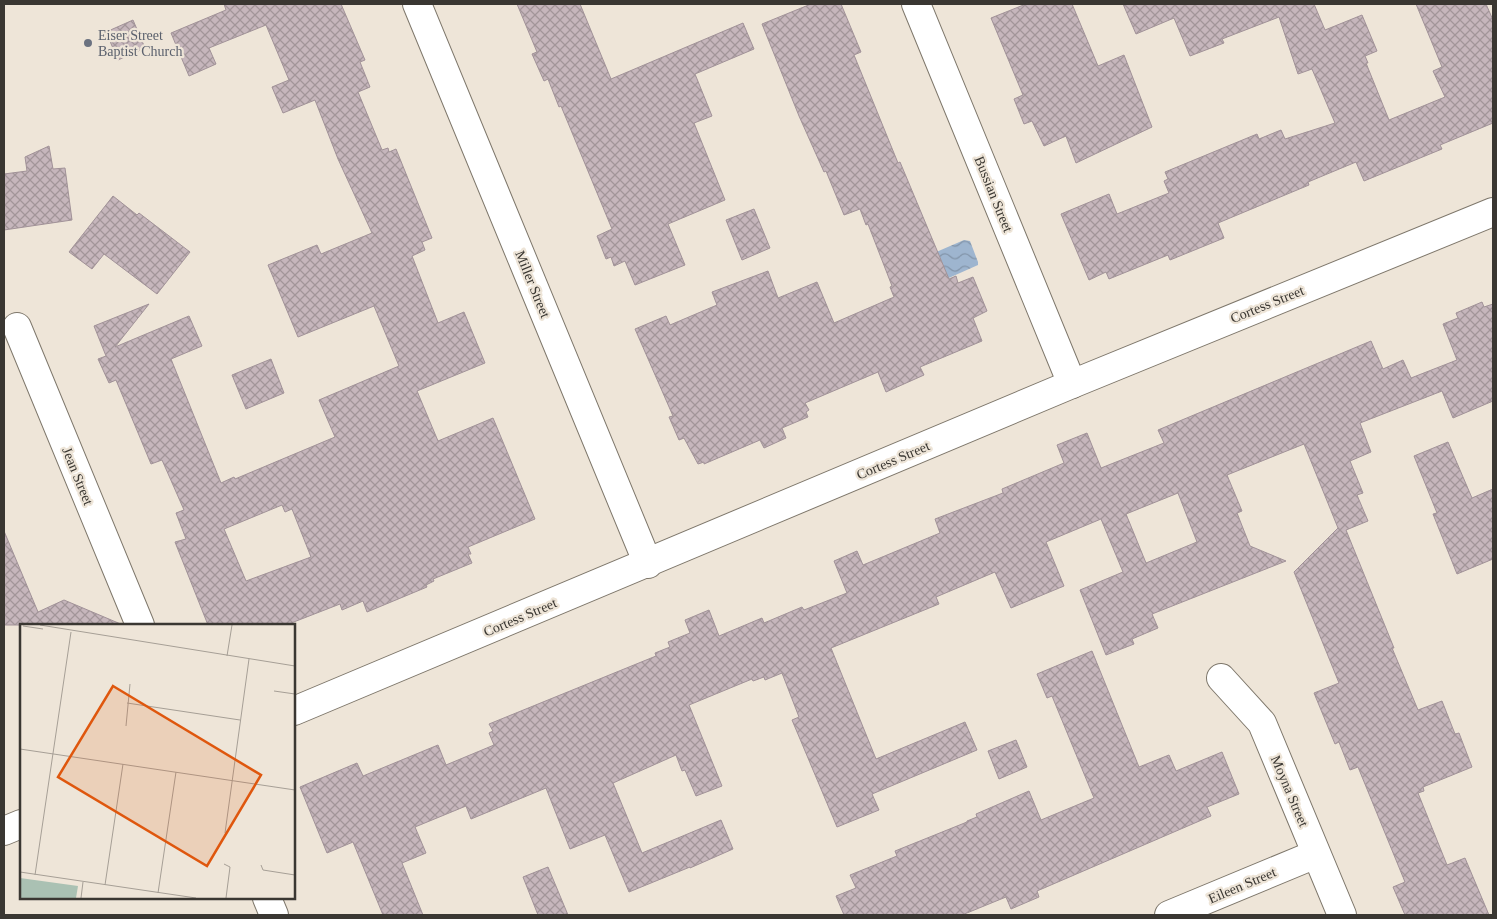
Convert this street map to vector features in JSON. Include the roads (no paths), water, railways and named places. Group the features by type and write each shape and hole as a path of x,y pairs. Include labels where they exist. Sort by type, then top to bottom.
{"street":[{"name":"Miller Street","path":"417,4 648,564"},
{"name":"Bussian Street","path":"916,4 1072,384"},
{"name":"Cortess Street","path":"295,711 648,564 1072,384 1493,212"},
{"name":"Jean Street","path":"17,327 140,624"},
{"name":"Moyna Street","path":"1220,678 1262,723 1342,915"},
{"path":"4,831 20,824"},
{"name":"Eileen Street","path":"1168,915 1316,854"},
{"path":"267,899 274,915"}],"water":[{"path":"964,240 970,241 978,265 942,281 927,256"}],"place":[{"name":"Eiser Street Baptist Church","path":"88,43"}]}
